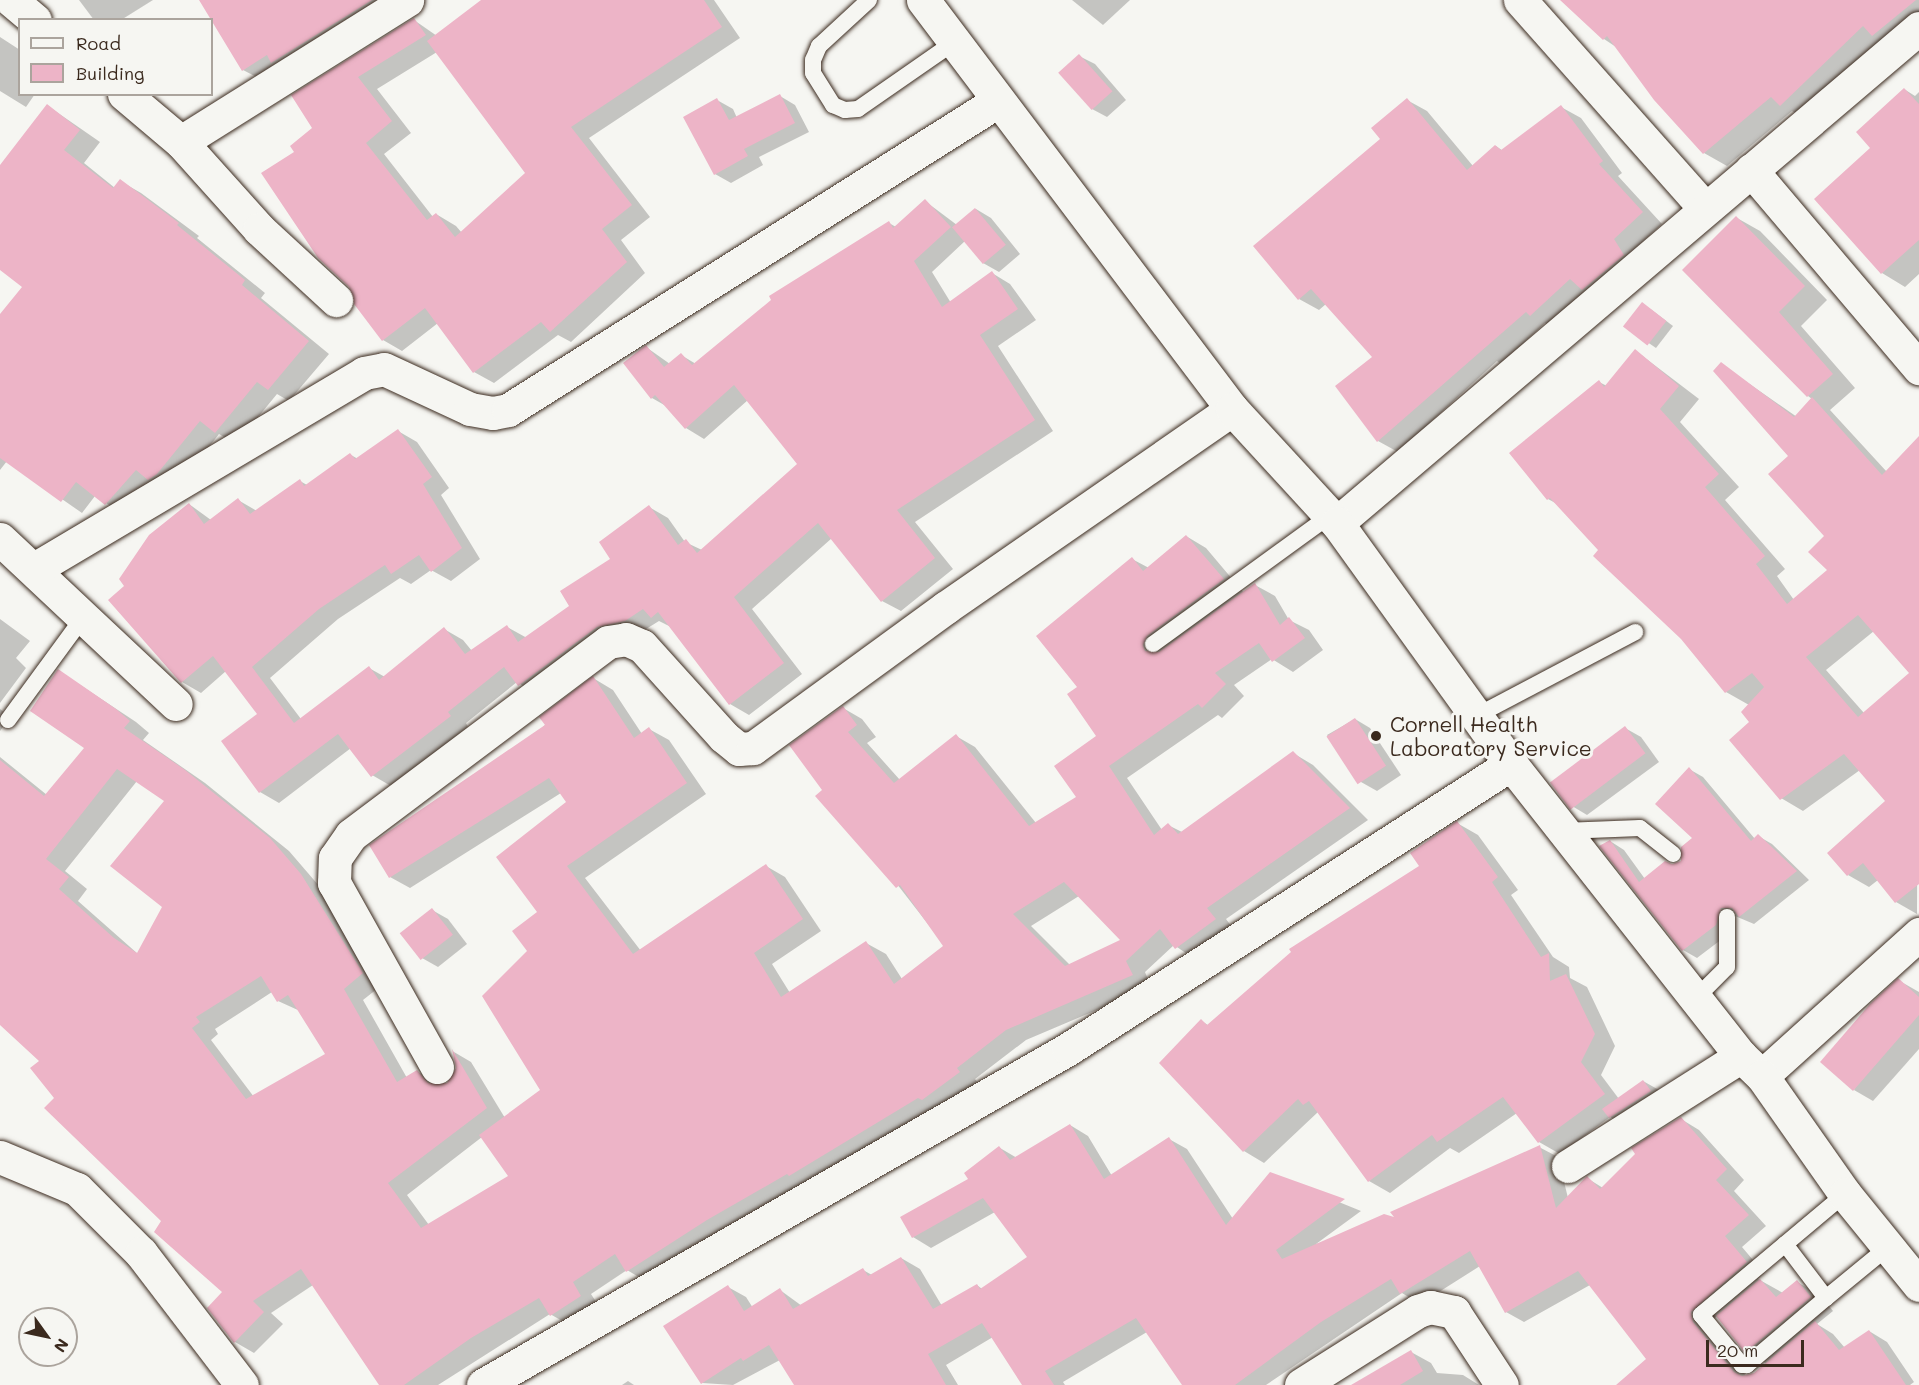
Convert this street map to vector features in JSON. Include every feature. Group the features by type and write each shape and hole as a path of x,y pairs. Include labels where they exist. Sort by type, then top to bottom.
{"street":[{"path":"11,0 32,18"},
{"path":"181,142 407,0"},
{"path":"923,0 1232,409 1333,519 1511,765 1695,999 1751,1066 1845,1194 1919,1285"},
{"path":"1520,0 1704,207"},
{"path":"1333,519 1919,28"},
{"path":"126,96 181,142 259,229 336,300"},
{"path":"36,568 364,373 384,369 470,409 493,413 508,410 998,101"},
{"path":"1751,170 1919,368"},
{"path":"437,1067 334,883 335,858 351,835 608,642 626,639 642,646 724,736 740,749 753,748 945,608 1232,409"},
{"path":"0,539 36,568 176,704"},
{"path":"483,1385 1068,1049 1511,765"},
{"path":"1568,1166 1751,1066 1919,934"},
{"path":"0,1157 77,1189 141,1253 242,1385"},
{"path":"1301,1385 1418,1311 1430,1307 1454,1312 1502,1385"}],"lane":[{"path":"869,0 819,46 813,60 813,73 833,105 845,110 858,109 956,41"},
{"path":"1153,644 1333,519"},
{"path":"8,720 84,616"},
{"path":"1476,716 1635,632"},
{"path":"1563,831 1640,828 1673,854"},
{"path":"1695,999 1727,967 1726,917"},
{"path":"1845,1194 1702,1316 1745,1366 1888,1247"},
{"path":"1785,1244 1826,1298"}],"building":[{"path":"199,0 372,0 271,63 267,55 242,71 213,23 213,18 210,18"},
{"path":"481,0 704,0 722,27 571,127 632,205 602,229 627,262 550,332 541,322 473,373 425,308 382,341 354,304 349,287 318,258 261,173 294,152 290,146 312,128 291,95 414,18 426,35 358,77 392,121 366,143 427,220 436,213 455,237 525,173 427,41"},
{"path":"1560,0 1916,0 1872,36 1863,26 1780,106 1771,97 1703,154 1654,100 1607,36 1603,40"},
{"path":"1079,54 1112,91 1092,110 1058,73"},
{"path":"1904,88 1919,104 1919,240 1881,274 1814,199 1870,148 1856,132"},
{"path":"780,94 795,123 744,149 748,156 714,175 683,117 717,98 729,120"},
{"path":"1407,98 1467,170 1495,145 1501,150 1561,105 1603,161 1599,164 1643,212 1614,239 1624,255 1582,290 1570,279 1530,316 1526,312 1377,442 1335,386 1372,357 1311,289 1298,300 1253,246 1380,139 1371,128"},
{"path":"47,104 80,130 64,150 113,188 120,179 179,223 177,225 245,280 242,285 309,341 268,390 257,382 215,433 200,421 157,474 148,480 136,470 105,505 76,482 61,502 0,458 0,314 22,287 0,270 0,165"},
{"path":"925,199 951,227 914,261 942,307 992,271 1018,309 980,335 1035,420 897,510 935,558 881,602 818,523 734,597 784,663 729,705 658,612 651,618 643,609 625,621 597,627 518,686 504,667 448,712 451,716 371,777 338,734 259,793 221,741 257,714 213,656 181,683 108,600 124,586 119,579 149,535 189,503 204,524 238,498 250,514 300,479 304,486 350,453 355,459 398,429 432,477 423,484 462,548 431,572 419,555 391,574 385,565 319,609 252,667 294,723 369,666 379,680 444,627 465,654 507,625 518,642 569,606 560,591 610,559 599,542 649,505 678,545 686,539 697,553 797,464 734,385 685,429 655,395 651,399 623,363 646,345 664,367 681,353 692,365 771,300 769,296 889,221 893,228"},
{"path":"975,208 1006,245 983,264 952,227"},
{"path":"1736,216 1805,286 1779,312 1833,374 1807,397 1682,270"},
{"path":"1642,302 1666,321 1647,346 1623,326"},
{"path":"1635,349 1679,386 1660,409 1719,474 1705,487 1765,556 1756,564 1787,604 1827,570 1808,552 1824,536 1768,474 1788,456 1713,371 1721,362 1794,417 1812,397 1882,475 1919,436 1919,884 1895,903 1863,863 1847,876 1827,853 1885,801 1844,754 1780,800 1729,740 1749,722 1741,712 1764,687 1752,673 1725,693 1681,639 1593,556 1598,550 1550,498 1547,500 1509,453 1599,380 1604,387","holes":["1858,615 1909,673 1858,717 1806,657"]},
{"path":"1186,535 1224,579 1147,636 1143,645 1145,651 1159,652 1255,583 1280,625 1289,617 1305,638 1272,662 1259,643 1215,673 1226,684 1202,708 1198,704 1109,766 1154,835 1168,823 1178,834 1293,751 1350,808 1207,908 1216,919 1175,949 1160,929 1126,961 1133,975 1006,1030 957,1068 960,1072 922,1100 918,1098 789,1176 787,1174 707,1220 626,1272 615,1254 573,1282 581,1296 550,1316 539,1298 471,1338 404,1385 379,1385 301,1269 253,1301 264,1312 234,1343 207,1308 222,1292 154,1232 161,1221 44,1108 54,1098 30,1068 39,1061 0,1025 0,760 44,796 84,748 30,711 58,669 130,721 124,728 185,770 270,838 301,874 363,973 344,989 397,1082 417,1070 428,1083 447,1083 456,1068 452,1049 487,1108 388,1183 421,1228 508,1176 479,1135 540,1090 482,996 527,951 512,931 537,912 496,857 566,802 549,778 389,878 369,845 545,725 539,717 593,676 634,738 649,727 687,783 567,866 633,954 766,864 803,919 754,953 781,997 866,941 894,984 943,946 900,885 896,888 815,796 822,790 789,745 843,706 857,725 848,732 894,783 956,734 1029,826 1076,797 1054,766 1096,736 1067,694 1077,687 1036,636 1132,557 1143,571","holes":["117,769 164,801 110,866 162,907 137,953 114,938 59,889 69,877 46,859","1064,882 1120,940 1065,966 1013,914","261,976 277,1002 288,995 325,1054 246,1099 192,1028 200,1022 196,1017"]},
{"path":"1355,718 1386,766 1358,784 1326,737"},
{"path":"1625,726 1645,753 1570,810 1550,783"},
{"path":"1689,767 1751,841 1758,834 1797,871 1739,917 1732,908 1721,908 1716,925 1682,951 1599,846 1610,840 1639,882 1665,861 1672,864 1681,861 1681,847 1692,838 1655,804"},
{"path":"1457,821 1498,877 1492,882 1541,957 1549,953 1550,981 1566,974 1595,1034 1581,1062 1605,1094 1538,1143 1503,1097 1437,1142 1432,1135 1368,1182 1309,1101 1303,1105 1298,1099 1243,1152 1159,1063 1201,1019 1207,1025 1291,952 1289,949 1419,866 1410,853"},
{"path":"432,908 453,935 421,960 400,933"},
{"path":"1898,978 1919,997 1919,1015 1853,1091 1820,1062 1870,1004"},
{"path":"1643,1080 1651,1091 1609,1118 1602,1109"},
{"path":"1681,1117 1727,1169 1716,1180 1749,1215 1725,1236 1747,1262 1691,1312 1693,1322 1734,1372 1742,1376 1754,1373 1815,1321 1839,1350 1869,1330 1906,1385 1616,1385 1646,1359 1578,1271 1505,1313 1470,1251 1400,1294 1391,1279 1321,1322 1235,1385 1182,1385 1136,1318 1045,1371 1054,1385 1022,1385 982,1323 928,1354 946,1385 794,1385 769,1345 743,1361 741,1358 701,1384 663,1326 728,1285 744,1311 780,1288 793,1309 863,1268 868,1276 901,1257 933,1309 977,1284 980,1289 1027,1257 983,1198 912,1238 900,1217 968,1179 964,1173 999,1146 1010,1160 1070,1124 1104,1179 1169,1137 1226,1225 1270,1172 1345,1199 1276,1250 1282,1259 1384,1214 1394,1217 1390,1212 1540,1145 1556,1208 1587,1176 1600,1189 1635,1154 1631,1148"},
{"path":"1760,1279 1776,1297 1797,1280 1811,1297 1745,1353 1716,1316"},
{"path":"1411,1350 1423,1371 1400,1385 1351,1385"}],"place":[{"name":"Cornell Health Laboratory Service","path":"1376,736"}]}
